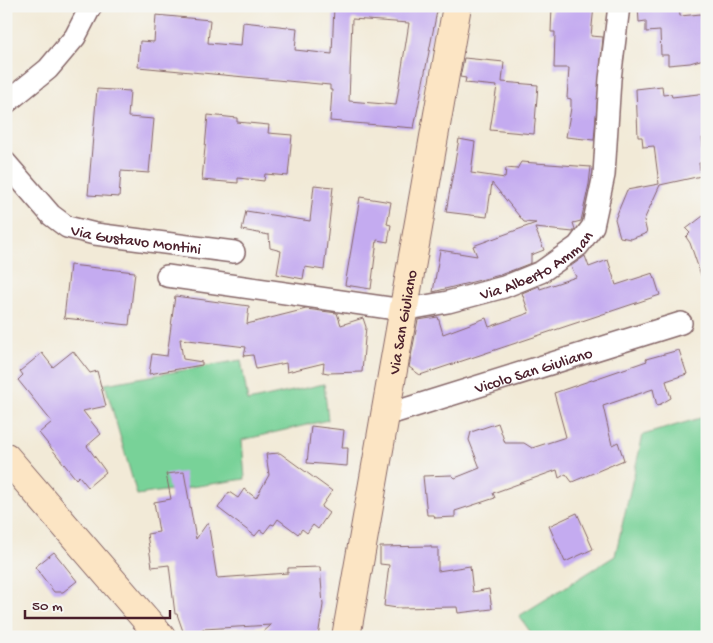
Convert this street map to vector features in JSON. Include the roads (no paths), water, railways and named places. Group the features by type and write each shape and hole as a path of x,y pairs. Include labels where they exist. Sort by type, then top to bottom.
{"main road":[{"name":"Via San Giuliano","path":"346,637 457,6"},
{"path":"6,457 161,637"}],"street":[{"path":"6,102 48,69 75,37 91,6"},
{"name":"Via Alberto Amman","path":"403,310 504,287 541,272 578,246 593,226 604,175 610,79 618,6"},
{"name":"Via Gustavo Montini","path":"6,163 51,215 67,227 95,234 234,252"},
{"path":"167,276 403,310"},
{"name":"Vicolo San Giuliano","path":"386,415 680,324"}]}
